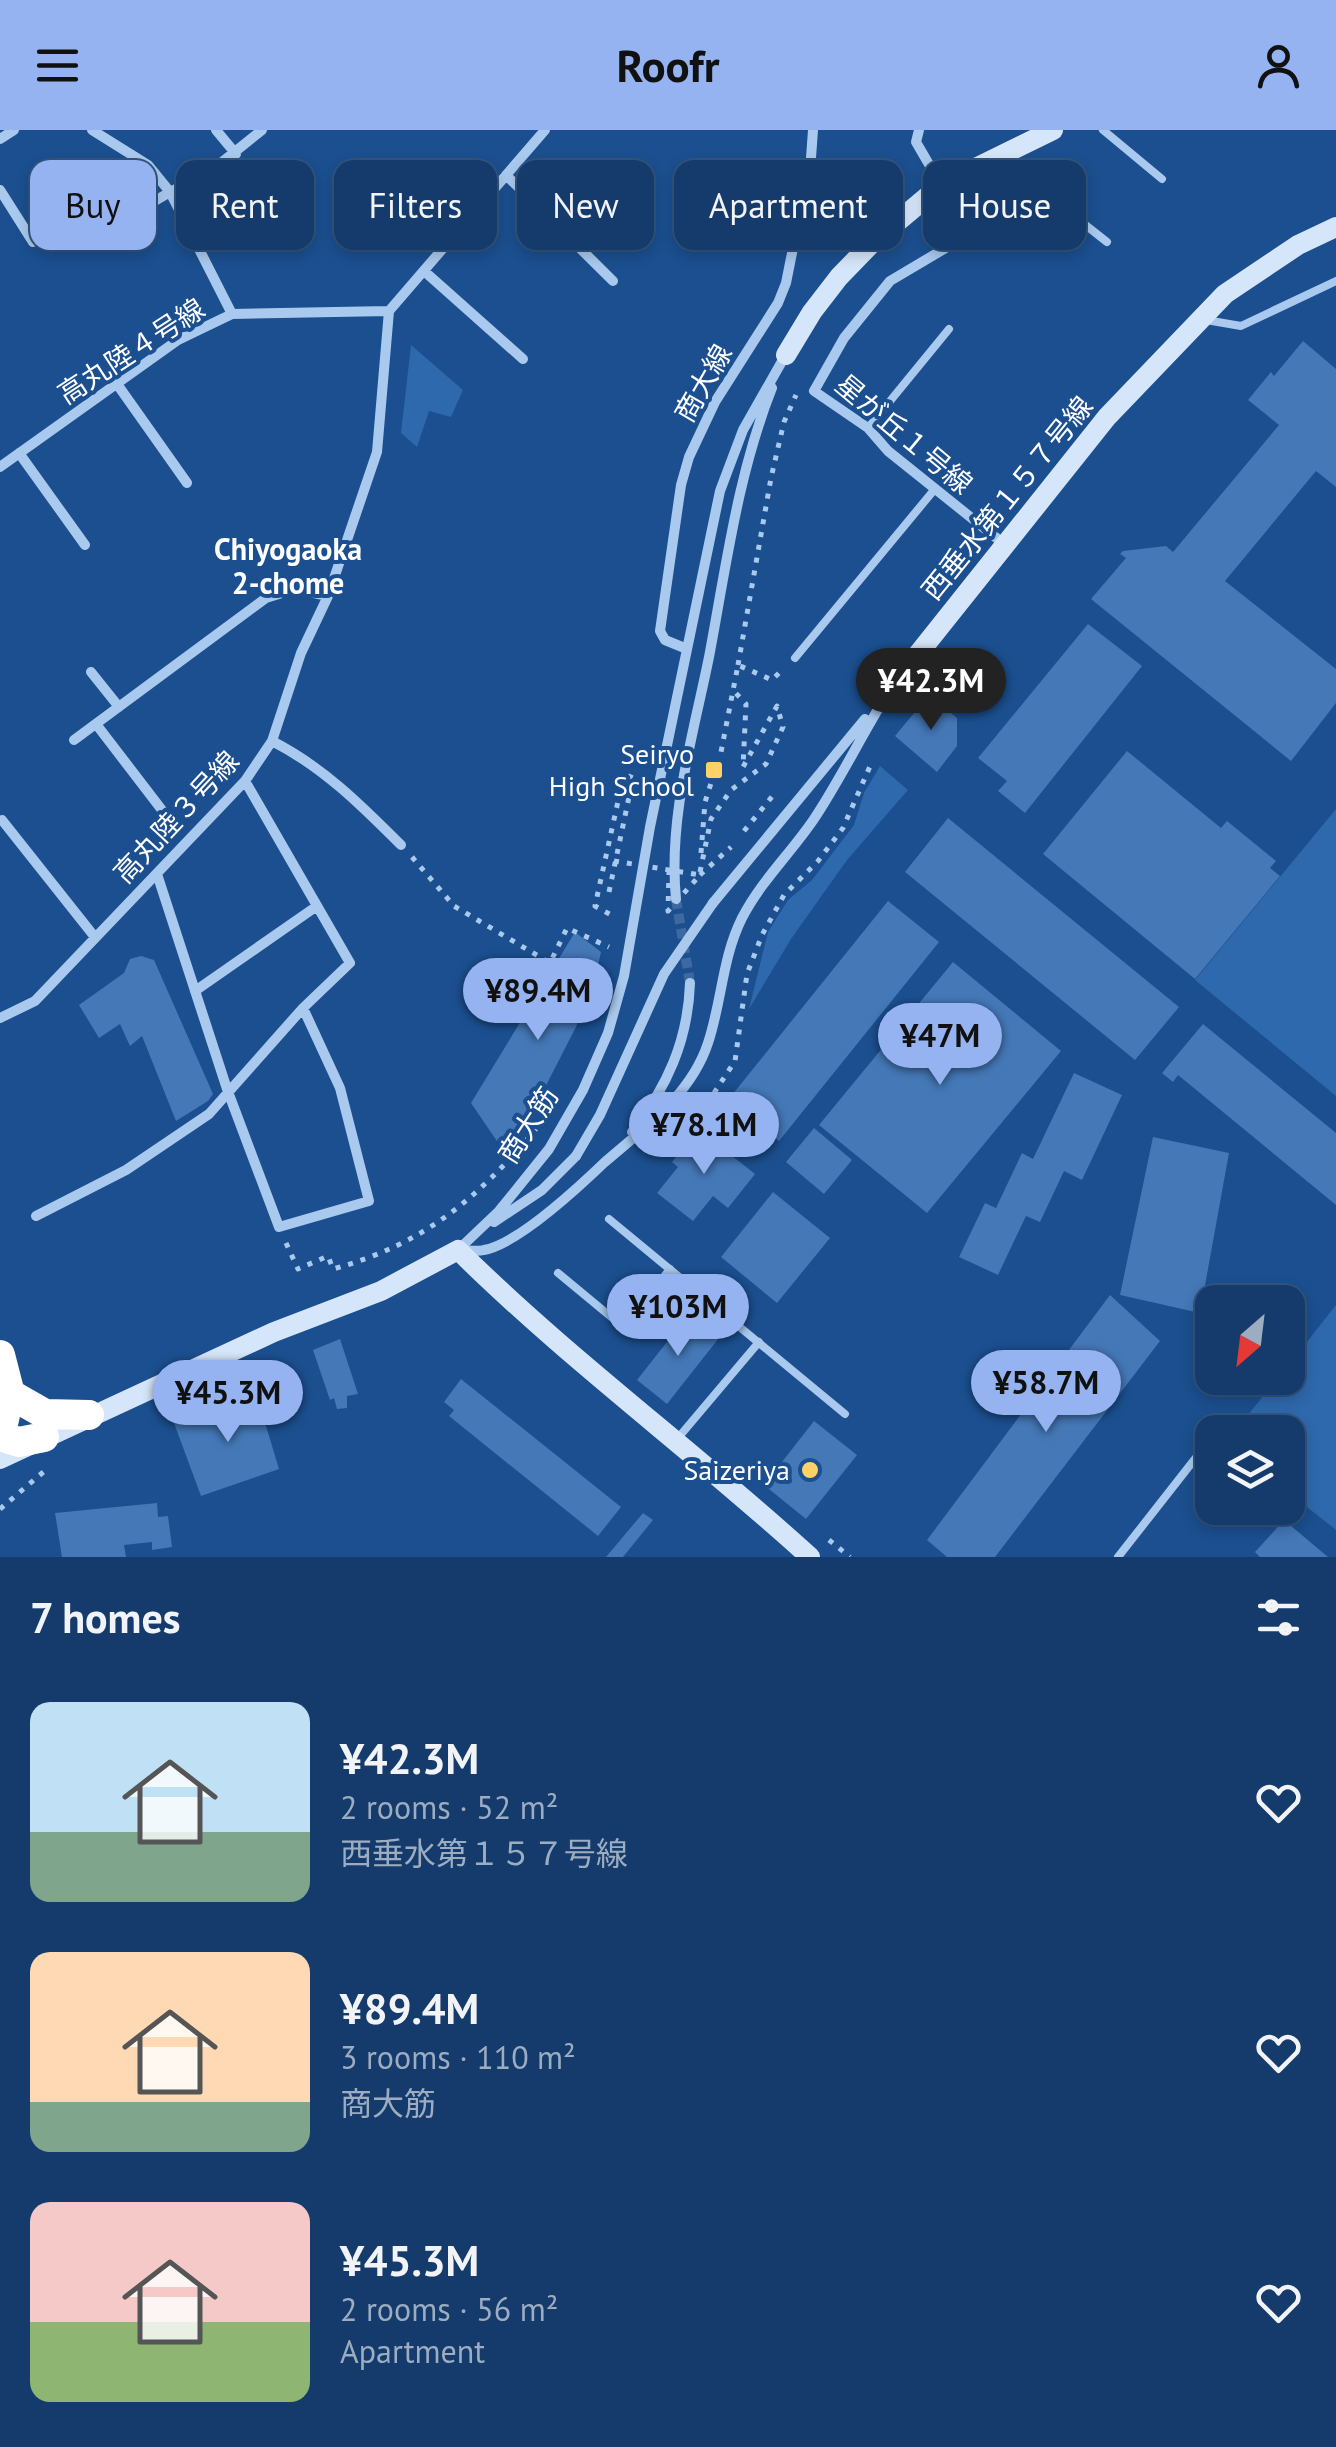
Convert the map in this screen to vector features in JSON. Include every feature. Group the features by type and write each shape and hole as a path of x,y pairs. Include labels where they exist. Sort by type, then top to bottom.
{"highway":[{"path":"0,1355 10,1394 0,1436 19,1442 44,1437"},
{"path":"10,1394 44,1414 88,1415"}],"street":[{"path":"0,139 14,130"},
{"name":"高丸陸４号線","path":"0,467 178,340 232,314 170,192 148,165 92,130"},
{"path":"216,130 236,154"},
{"path":"156,200 236,154 262,130"},
{"path":"232,314 389,312 544,130"},
{"name":"商大線","path":"688,650 665,640 660,632 680,485 688,458 715,402 786,284 813,130"},
{"path":"919,130 916,142 926,160"},
{"name":"商大筋","path":"992,160 1054,130"},
{"path":"506,175 612,280"},
{"path":"0,190 30,239"},
{"name":"商大筋","path":"458,1250 515,1194 549,1149 583,1090 608,1033 624,976 713,518 730,460 757,403 812,312 872,244 923,200"},
{"name":"西垂水第１５７号線","path":"605,1162 666,1108 698,1067 714,1020 728,954 742,918 818,814 891,688 1106,416 1225,294 1298,245 1336,228"},
{"name":"星が丘１号線","path":"942,250 890,280 844,338 814,392 868,428 888,451 1004,544"},
{"path":"424,271 523,360"},
{"name":"高丸陸３号線","path":"0,1018 35,1000 245,781 272,741 301,653 328,596 377,452 389,312"},
{"name":"商大筋","path":"676,899 678,812 740,494 754,436 786,355"},
{"path":"117,384 186,483"},
{"path":"19,453 85,544"},
{"path":"74,740 266,598 295,589 328,596"},
{"path":"92,672 120,707"},
{"path":"480,1230 542,1190 576,1156 600,1116 664,974 713,903 891,688"},
{"path":"96,724 165,814"},
{"path":"272,741 302,756 348,792 401,845"},
{"path":"36,1216 126,1170 208,1114 303,1008 350,963 245,781"},
{"path":"2,820 94,936"},
{"path":"157,874 227,1090 279,1227 369,1201 340,1088 303,1008"},
{"path":"195,991 317,906"},
{"path":"0,1458 274,1332 381,1291 458,1250 485,1250 510,1238 564,1199 605,1162 647,1112 669,1075 684,1036 690,983"},
{"path":"458,1250 504,1296 810,1557"}],"lane":[{"path":"1103,130 1162,179"},
{"path":"1086,225 1107,242"},
{"path":"1202,319 1241,326 1336,282"},
{"path":"868,428 949,329"},
{"path":"796,658 934,490"},
{"path":"609,1219 845,1414"},
{"path":"558,1273 616,1320 631,1318 670,1269"},
{"path":"677,1440 759,1342"},
{"path":"1118,1557 1195,1459"}],"path":[{"path":"700,873 702,821 738,665 771,478 784,422 798,391"},
{"path":"738,665 772,680"},
{"path":"669,870 668,911 700,873 711,819 731,790 766,764 783,727 777,706 743,766 746,704 732,688"},
{"path":"692,1110 714,1092 735,1061 747,974 762,935 784,894 843,828 874,758"},
{"path":"610,892 633,778 624,774 594,906 613,916"},
{"path":"401,845 454,906 550,964 567,928 609,947 606,962"},
{"path":"614,861 700,873"},
{"path":"279,1227 298,1270 328,1256 333,1270 370,1259 425,1232 461,1208 499,1173 540,1124"},
{"path":"822,1535 850,1557"}],"shaded area":[{"path":"411,345 463,390 451,417 429,411 417,447 401,433"},
{"path":"880,766 908,790 847,860 791,939 749,1009 768,932 788,900 812,880 854,825 864,793"},
{"path":"1336,809 1336,1096 1195,980"},
{"path":"1336,1305 1336,1530 1305,1505 1305,1415 1248,1415 1264,1395 1305,1395 1305,1344"}],"building":[{"path":"1303,341 1336,369 1336,487 1316,471 1225,581 1336,669 1336,703 1291,761 1091,599 1126,558 1120,554 1123,551 1166,546 1173,552 1279,425 1248,400"},
{"path":"1088,624 1142,666 1025,813 998,791 1007,781 978,758"},
{"path":"929,695 957,718 957,746 937,772 895,736"},
{"path":"1127,751 1221,828 1227,821 1276,861 1270,868 1280,876 1195,979 1043,854"},
{"path":"948,818 1179,1007 1135,1060 905,872"},
{"path":"888,901 939,942 779,1141 728,1100"},
{"path":"575,932 601,952 594,982 538,1101 503,1150 471,1103"},
{"path":"141,956 154,960 213,1094 176,1121 142,1036 130,1046 120,1024 99,1038 79,1005 124,973 130,959"},
{"path":"953,962 1061,1051 927,1213 819,1125"},
{"path":"1203,1024 1336,1133 1336,1205 1178,1075 1173,1082 1162,1073"},
{"path":"1074,1073 1122,1095 1082,1180 1064,1171 1040,1222 1026,1216 998,1275 959,1257 985,1203 996,1208 1022,1153 1033,1159"},
{"path":"814,1128 852,1160 824,1194 786,1162"},
{"path":"698,1129 755,1174 728,1208 713,1196 693,1221 657,1193 678,1167 672,1162"},
{"path":"1153,1137 1229,1153 1205,1285 1195,1285 1195,1312 1120,1295"},
{"path":"773,1192 830,1238 777,1303 721,1257"},
{"path":"1110,1295 1160,1341 995,1557 947,1557 927,1540"},
{"path":"689,1314 719,1338 667,1404 637,1380"},
{"path":"340,1339 358,1394 347,1396 347,1408 337,1409 334,1398 330,1400 313,1350"},
{"path":"461,1379 621,1507 598,1536 449,1416 454,1410 444,1402"},
{"path":"256,1393 279,1469 201,1496 174,1423"},
{"name":"Saizeriya","path":"814,1421 857,1455 806,1519 764,1485"},
{"path":"157,1503 158,1517 168,1516 172,1547 152,1550 152,1542 124,1545 126,1557 62,1557 55,1513"},
{"path":"643,1513 653,1520 623,1557 606,1557"},
{"path":"1279,1525 1290,1525 1328,1557 1260,1557 1255,1552"}],"tunnel":[{"path":"676,899 690,983"}],"place":[{"name":"Seiryo High School","path":"714,770"},
{"name":"Saizeriya","path":"810,1470"}],"district":[{"name":"Chiyogaoka 2-chome","path":"288,567"}]}
